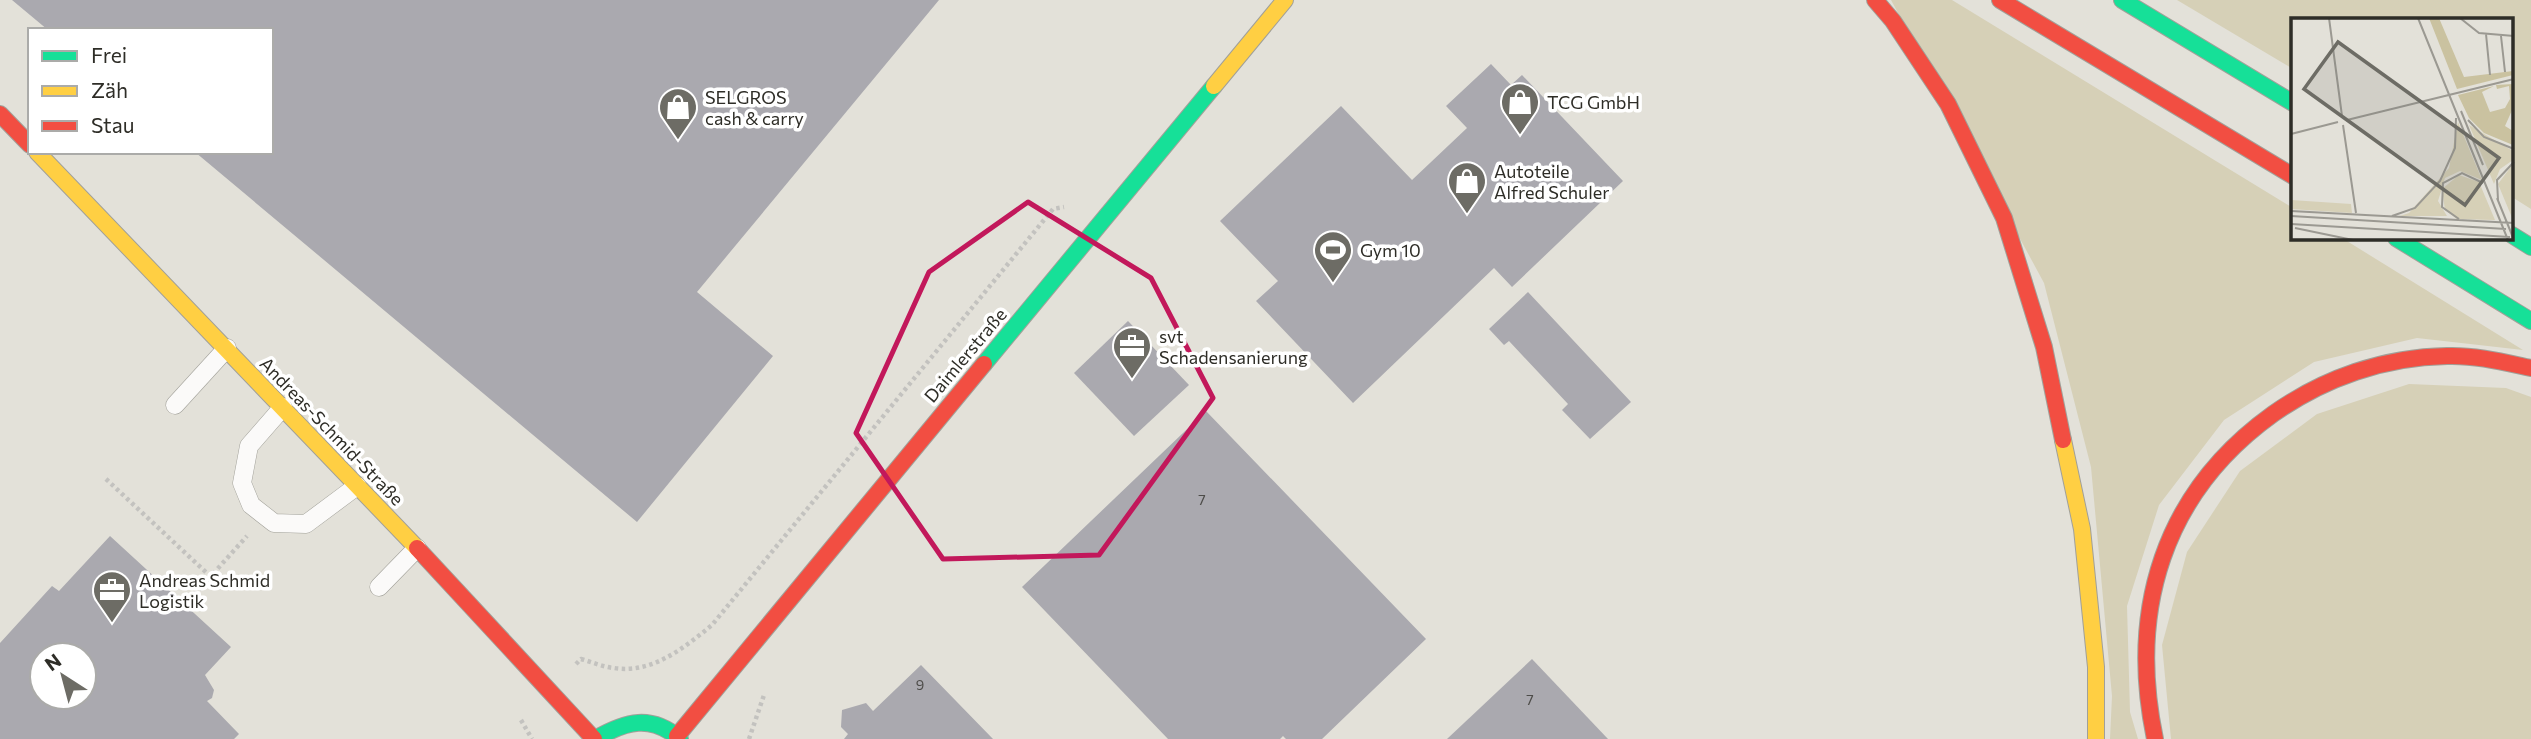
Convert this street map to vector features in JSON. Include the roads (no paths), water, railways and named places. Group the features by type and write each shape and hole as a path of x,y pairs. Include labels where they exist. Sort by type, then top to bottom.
{"main road":[{"name":"Daimlerstraße","path":"678,737 1285,0"},
{"path":"1875,0 1893,21 1948,104 2004,218 2044,347 2082,528 2096,667 2096,739"},
{"path":"2000,0 2291,175"},
{"path":"2122,0 2291,102"},
{"path":"0,114 28,143"},
{"name":"Andreas-Schmid-Straße","path":"39,154 227,348 595,739"},
{"path":"2514,237 2531,247"},
{"path":"2399,240 2531,321"},
{"path":"2155,739 2144,673 2151,598 2162,561 2193,493 2240,440 2264,418 2296,396 2364,368 2446,355 2482,357 2531,368"},
{"path":"595,739 626,723 644,722 662,726 678,737"}],"lane":[{"path":"175,405 227,348"},
{"path":"283,407 249,446 242,483 251,506 274,523 306,524 357,486"},
{"path":"379,587 416,548"}],"place":[{"name":"TCG GmbH","path":"1520,136"},
{"name":"SELGROS cash & carry","path":"678,141"},
{"name":"Autoteile Alfred Schuler","path":"1467,215"},
{"name":"Gym 10","path":"1333,284"},
{"name":"svt Schadensanierung","path":"1132,380"},
{"name":"Andreas Schmid Logistik","path":"112,624"}]}
